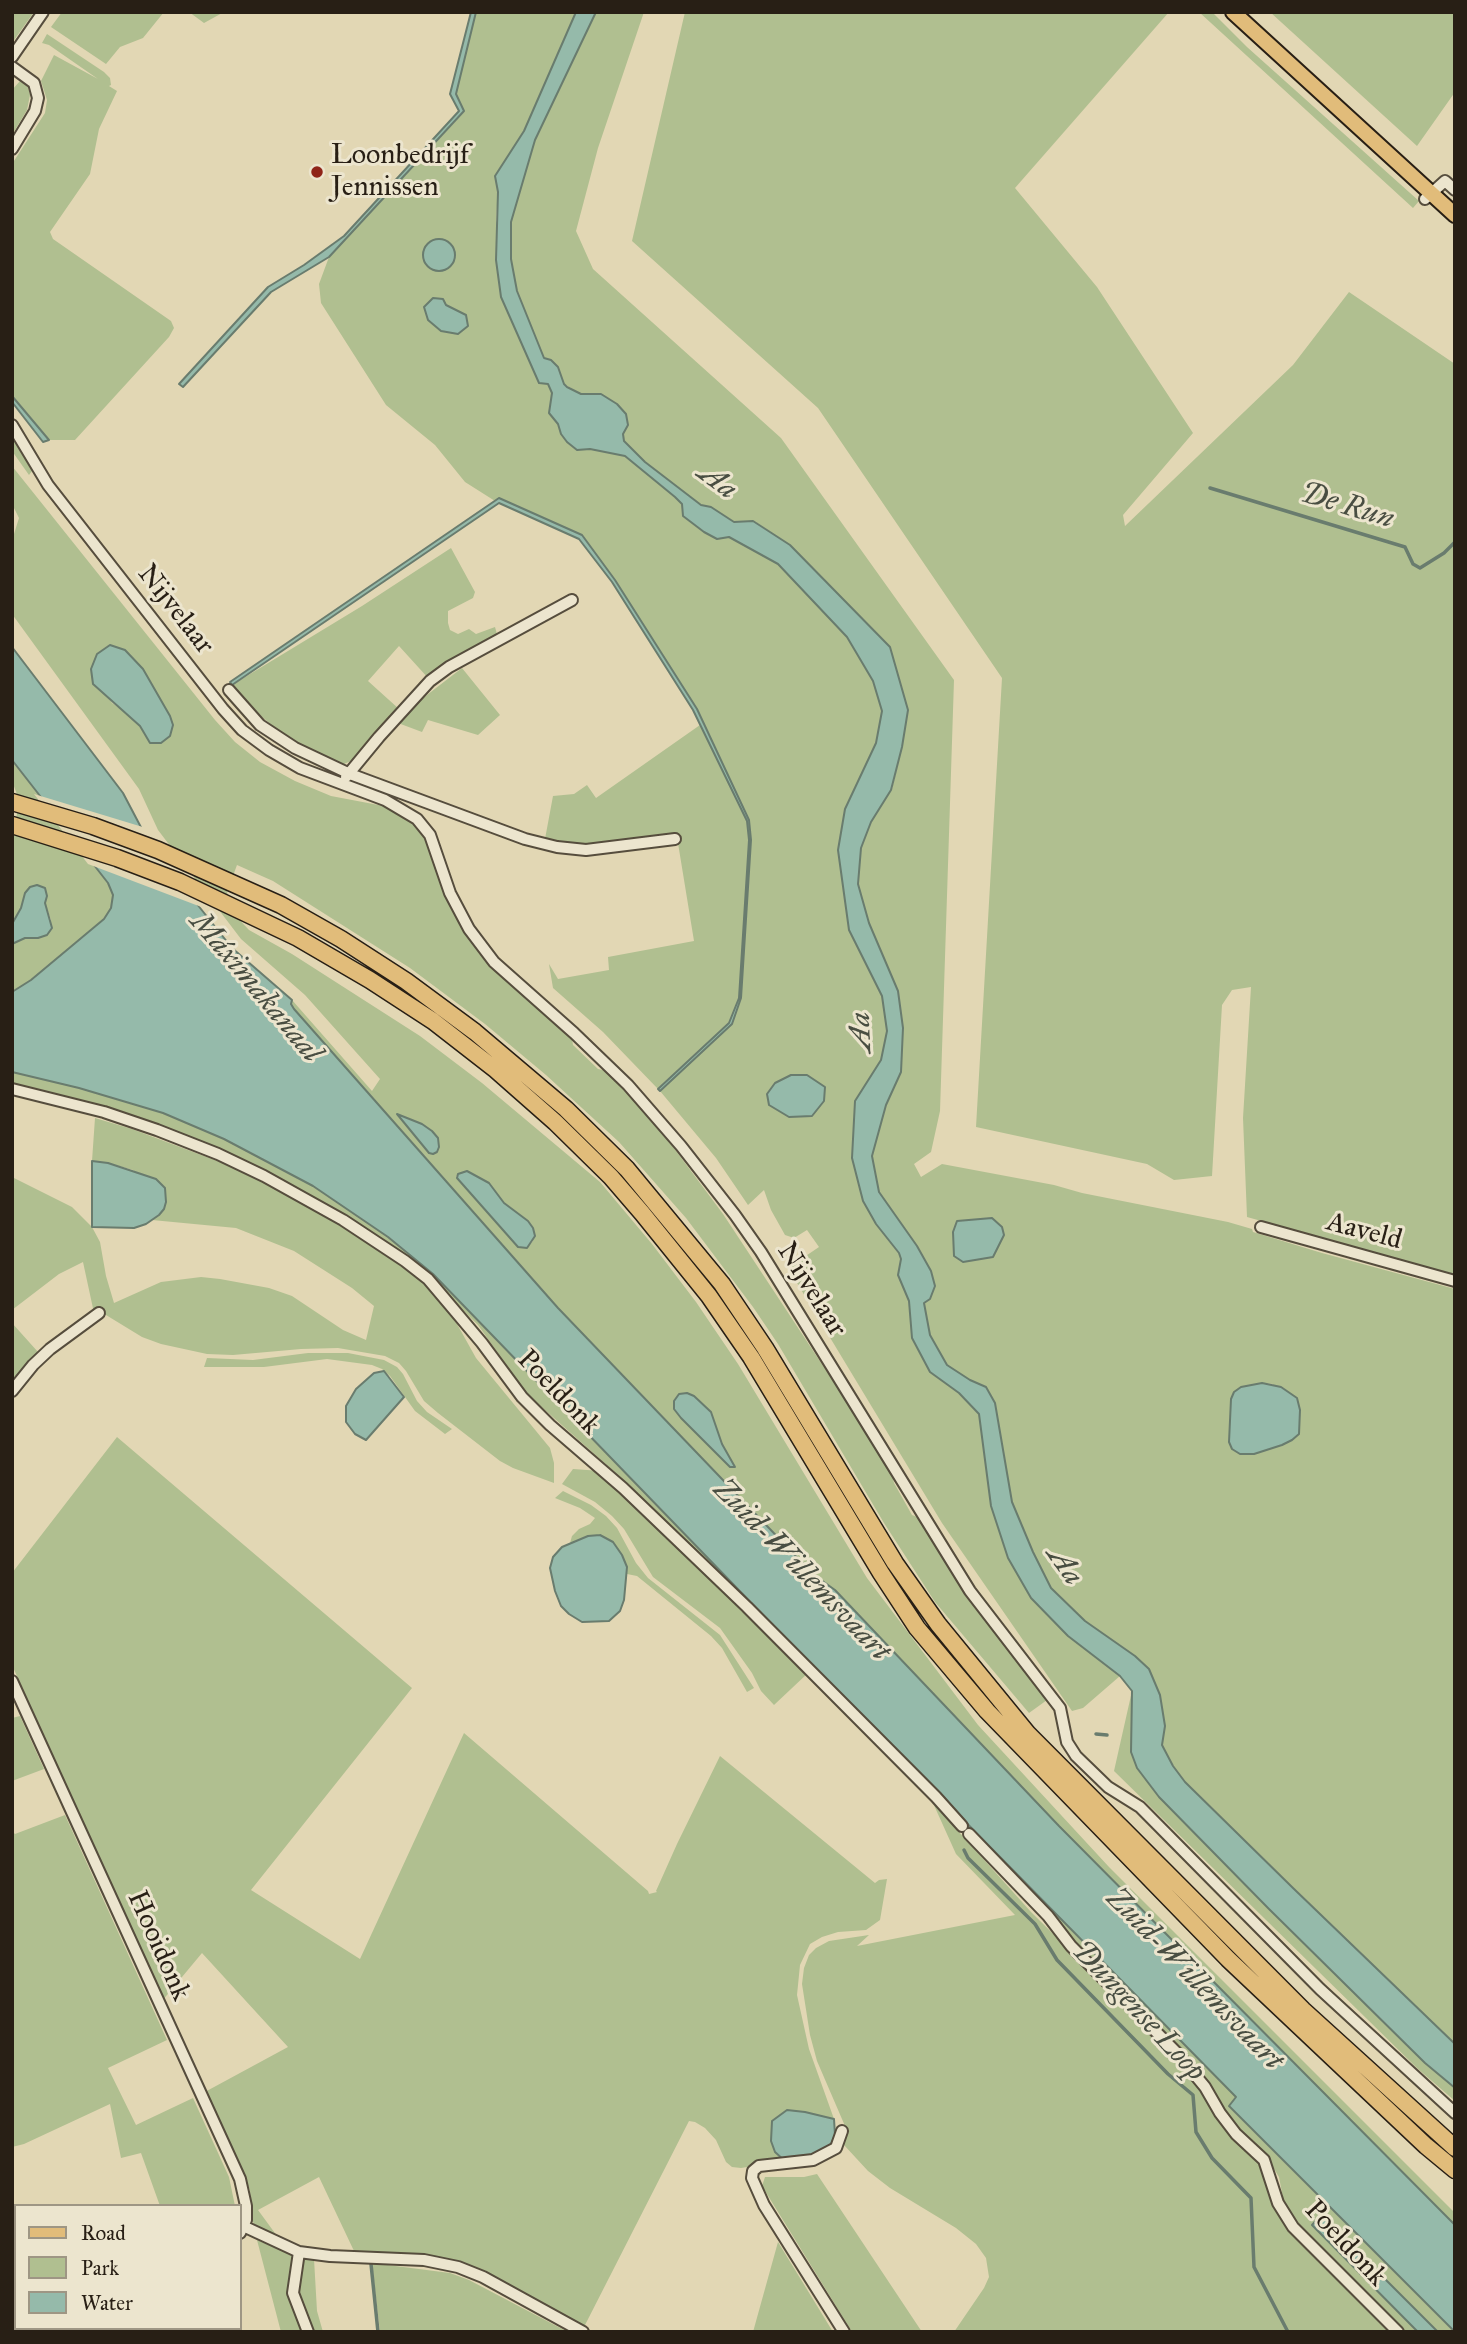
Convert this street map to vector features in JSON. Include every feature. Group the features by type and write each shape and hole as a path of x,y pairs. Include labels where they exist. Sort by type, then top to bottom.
{"highway":[{"path":"12,802 93,826 178,858 258,893 380,963 475,1032 539,1084 627,1170 730,1295 895,1563 938,1624 1028,1734 1238,1968 1426,2146 1455,2170"},
{"path":"12,825 117,858 207,894 298,938 398,998 466,1046 555,1122 611,1177 685,1266 751,1357 917,1628 987,1711 1303,2010 1455,2148"}],"main road":[{"path":"1233,12 1408,174 1427,196 1455,215"},
{"path":"1245,12 1393,147 1408,174"}],"street":[{"path":"12,57 43,12"},
{"path":"12,66 34,83 37,98 35,111 12,149"},
{"path":"1427,196 1445,181 1455,190"},
{"name":"Nijvelaar","path":"12,425 48,485 233,719 268,750 300,768 386,800 417,819 429,835 450,892 469,929 494,962 628,1085 681,1146 736,1215 970,1591 1060,1708 1071,1749 1101,1781 1138,1805 1320,1989 1455,2113"},
{"path":"339,783 350,774 379,737 430,681 449,667 572,600"},
{"path":"229,690 260,725 295,748 350,774 525,839 557,848 586,850 675,839"},
{"path":"417,819 430,802"},
{"name":"Poeldonk","path":"12,1089 104,1112 218,1154 343,1220 428,1279 482,1343 522,1397 623,1488 747,1607 936,1797 1033,1899 1071,1946 1177,2053 1205,2087 1236,2134 1264,2160 1278,2203 1293,2227 1398,2332"},
{"name":"Aaveld","path":"1261,1227 1455,1281"},
{"path":"12,1391 50,1349 99,1313"},
{"name":"Hooidonk","path":"12,1681 240,2179 246,2206 242,2225"},
{"path":"842,2131 836,2148 813,2160 759,2166 753,2171 752,2178 764,2205 844,2332"},
{"path":"242,2230 299,2252 424,2260 458,2267 483,2277 583,2332"},
{"path":"299,2252 293,2293 308,2332"}],"green space":[{"path":"12,12 34,12 12,43"},
{"path":"62,12 164,12 143,38 120,47 106,64 51,27"},
{"path":"189,12 224,12 204,23"},
{"path":"476,12 576,12 524,131 495,176 498,192 496,220 539,382 548,384 552,393 549,413 558,424 561,434 577,450 590,449 625,456 675,497 682,504 683,516 704,532 717,539 729,537 778,564 847,637 873,681 882,711 876,743 845,809 838,850 849,930 882,996 887,1031 881,1060 855,1101 876,1224 901,1259 898,1275 909,1301 912,1339 930,1372 959,1393 979,1414 991,1506 1008,1558 1031,1598 1068,1636 1120,1676 1083,1708 1072,1711 942,1523 788,1268 819,1247 807,1230 794,1238 785,1235 771,1210 764,1190 748,1205 716,1158 660,1091 732,1024 741,998 751,840 749,820 697,709 615,580 582,535 499,498 495,501 465,482 435,445 386,405 321,303 319,284 329,257 464,112 456,94"},
{"path":"596,12 644,12 598,148 576,231 593,269 781,438 954,680 940,1111 931,1152 914,1164 921,1177 942,1164 1054,1185 1228,1222 1322,1253 1455,1289 1455,2044 1185,1782 1162,1745 1165,1726 1160,1695 1149,1669 1085,1621 1051,1588 1033,1552 1012,1502 1002,1442 986,1387 947,1365 930,1335 924,1302 935,1286 931,1271 879,1192 872,1156 886,1105 901,1072 858,884 861,849 871,822 892,789 907,710 890,647 790,545 754,521 735,522 711,507 701,505 644,462 624,441 623,434 581,394 564,384 558,367 551,360 544,358 517,291 511,259 511,222 535,140","holes":["1273,1384 1254,1454 1241,1387"]},
{"path":"685,12 1169,12 1015,188 1097,287 1193,433 1123,515 1125,526 1293,365 1349,292 1455,364 1455,1275 1247,1217 1243,1118 1251,987 1232,990 1222,1005 1212,1176 1174,1180 1147,1164 976,1127 1002,678 818,408 632,241"},
{"path":"1199,12 1212,12 1247,47 1419,201 1413,208"},
{"path":"1270,12 1455,12 1455,92 1417,146"},
{"path":"47,34 104,72 110,78 109,86 117,91 99,129 90,174 50,232 53,239 171,321 174,328 169,337 75,440 49,440 12,396 12,164 45,113 47,100 41,81 54,55 98,79 49,45 42,43"},
{"path":"20,81 28,87 30,95 27,110 12,135 12,90"},
{"path":"12,437 32,471 29,475 12,451"},
{"path":"12,466 215,720 235,742 260,762 331,796 389,807 415,823 426,838 433,855 444,894 464,932 490,966 572,1039 573,1045 598,1069 607,1071 659,1128 723,1214 891,1469 894,1483 912,1515 920,1518 1047,1700 1029,1713 935,1602 753,1307 686,1218 619,1142 485,1024 410,968 273,881 237,865 227,892 234,914 249,930 292,954 420,1036 482,1083 600,1182 696,1302 738,1364 867,1578 978,1725 1109,1867 1455,2213 1455,2225 1059,1826 835,1590 814,1575 558,1308 294,1009 292,1000 372,1091 380,1079 305,995 241,939 158,830 139,789 12,614 12,535 19,518 12,504","holes":["110,645 140,725 112,703 91,669 97,654","456,1176 489,1183 504,1203 528,1221 533,1241 527,1248 518,1247","711,1412 722,1444 735,1467 681,1418"]},
{"path":"451,548 475,592 473,598 448,611 450,630 458,634 469,629 476,634 495,627 498,638 429,679 399,646 368,681 399,709 364,751 353,760 344,764 284,736 232,685 362,606"},
{"path":"462,668 500,715 478,735 428,720 422,732 398,723 414,705"},
{"path":"700,725 747,821 749,840 739,997 729,1023 658,1089 603,1032 553,988 549,964 558,979 609,970 608,957 694,941 677,837 586,844 566,844 545,839 553,796 574,794 587,785 596,798"},
{"path":"12,760 108,883 113,895 111,908 104,919 31,980 12,992 12,944 25,938 38,938 51,920 45,903 47,895 25,892 21,908 12,924 12,841 18,797 12,781"},
{"path":"12,1072 79,1088 163,1113 224,1139 313,1186 388,1237 433,1274 822,1676 1236,2097 1229,2107 1454,2332 1438,2332 1321,2216 1312,2225 1418,2332 1403,2332 1296,2225 1284,2203 1279,2177 1268,2159 1239,2133 1180,2051 820,1678 628,1484 527,1394 478,1325 429,1277 219,1151 12,1086"},
{"path":"95,1118 228,1165 369,1241 422,1278 457,1324 476,1358 550,1448 554,1463 554,1483 500,1461 424,1401 406,1371 399,1363 385,1356 338,1348 233,1355 207,1354 161,1344 142,1337 106,1315 98,1319 94,1313 83,1262 59,1274 12,1310 12,1177 72,1207 92,1227 100,1242 114,1303 161,1282 201,1277 220,1279 269,1288 292,1296 343,1330 366,1340 374,1306 352,1288 294,1251 236,1228 152,1220 164,1209 133,1170 92,1161"},
{"path":"12,1323 38,1352 12,1381"},
{"path":"308,1353 348,1353 384,1360 403,1374 417,1401 427,1412 452,1429 445,1434 415,1411 390,1376 372,1365 327,1359 264,1367 204,1367 207,1358 253,1360"},
{"path":"117,1437 412,1688 251,1890 360,1959 464,1733 649,1894 657,1892 720,1756 875,1883 887,1879 880,1920 866,1930 838,1932 822,1937 810,1944 800,1965 797,1995 809,2049 834,2119 787,2110 785,2161 741,2168 732,2167 726,2162 716,2140 705,2128 689,2121 584,2327 470,2266 432,2255 354,2251 319,2177 258,2210 280,2240 254,2225 250,2190 203,2093 288,2047 202,1953 162,2001 12,1665 12,1573"},
{"path":"573,1469 601,1471 808,1673 774,1705 761,1691 752,1673 720,1628 653,1577 624,1529 612,1516 595,1502 562,1484"},
{"path":"563,1491 606,1516 617,1528 636,1563 648,1578 720,1635 754,1688 747,1692 722,1648 711,1636 637,1576 627,1574 627,1567 613,1542 600,1535 588,1536 570,1543 572,1536 579,1529 590,1524 595,1518 580,1508 555,1498"},
{"path":"1132,1691 1137,1768 1159,1797 1425,2063 1455,2088 1455,2101 1418,2069 1114,1771"},
{"path":"20,1716 44,1769 12,1781 12,1718"},
{"path":"933,1803 1031,1912 1124,2004 1201,2088 1260,2162 1276,2204 1391,2332 954,2332 989,2277 986,2258 976,2244 956,2228 890,2188 868,2171 844,2145 845,2126 817,2061 802,1984 809,1955 829,1941 869,1935 857,1946 1015,1915 956,1854"},
{"path":"65,1815 167,2040 108,2068 136,2125 193,2098 229,2177 235,2204 159,2204 141,2153 121,2158 110,2104 12,2147 12,1831 15,1834"},
{"path":"817,2174 922,2332 852,2332 762,2186 765,2177 804,2177"},
{"path":"257,2240 290,2254 314,2259 317,2311 323,2332 281,2332"},
{"path":"778,2242 833,2332 753,2332"},
{"path":"372,2263 450,2273 469,2280 568,2332 380,2332"},
{"path":"12,2292 14,2330 80,2330 80,2332 12,2332"}],"water":[{"path":"471,12 476,12 456,94 464,111 329,257 271,292 183,387 179,384 268,287 344,236 459,111 450,94"},
{"path":"576,12 596,12 535,140 511,222 511,259 517,291 544,358 551,360 558,367 567,387 581,394 601,394 617,404 626,414 628,425 623,434 624,441 645,462 701,505 711,507 734,522 753,521 790,545 890,647 908,710 891,790 871,822 861,848 858,884 869,923 898,991 903,1028 901,1072 886,1105 872,1156 879,1192 931,1271 935,1286 930,1299 924,1303 930,1335 947,1365 986,1387 995,1403 1012,1502 1051,1588 1085,1621 1149,1669 1160,1695 1165,1726 1162,1745 1173,1766 1185,1782 1455,2044 1455,2088 1425,2063 1269,1909 1159,1797 1137,1768 1131,1752 1132,1691 1120,1676 1068,1636 1031,1598 1008,1558 991,1506 979,1414 959,1393 930,1372 912,1338 909,1301 898,1275 901,1259 899,1253 876,1224 863,1201 852,1158 855,1101 881,1060 887,1031 882,996 849,930 838,850 845,809 876,743 882,711 873,681 847,637 778,564 729,537 717,539 704,532 683,516 682,504 675,497 625,456 590,449 577,450 567,442 549,413 552,393 548,384 539,383 501,297 496,260 498,192 495,176 524,131"},
{"path":"439,239 451,243 455,255 451,267 439,271 427,267 423,255 427,243"},
{"path":"433,298 443,299 446,305 466,315 468,326 458,334 441,331 428,320 424,307"},
{"path":"12,396 49,440 43,442 12,402"},
{"path":"499,498 582,535 615,580 697,709 749,820 751,840 741,998 732,1024 660,1091 658,1089 729,1023 739,998 749,840 747,821 693,710 612,582 579,539 499,503 232,685 230,682"},
{"path":"110,645 125,650 143,669 170,716 173,725 170,736 161,743 150,743 140,726 93,684 91,669 97,654"},
{"path":"12,647 123,793 144,833 232,948 292,1000 294,1009 558,1308 814,1575 835,1590 1059,1826 1455,2225 1455,2332 1229,2106 1236,2097 822,1676 433,1274 388,1237 313,1186 224,1139 163,1113 79,1088 12,1072 12,992 31,980 104,919 111,908 113,895 108,883 12,760"},
{"path":"37,885 45,888 45,903 52,928 47,935 25,938 12,944 12,924 21,908 25,893 30,887"},
{"path":"791,1075 807,1075 825,1087 824,1101 812,1116 789,1117 769,1105 767,1094 775,1083"},
{"path":"397,1114 432,1131 438,1138 437,1152 429,1153"},
{"path":"92,1161 108,1163 156,1179 165,1188 164,1209 146,1224 134,1228 92,1227"},
{"path":"467,1171 489,1183 504,1203 528,1221 535,1236 527,1248 518,1247 457,1178 458,1174"},
{"path":"992,1218 1002,1227 1004,1235 993,1257 963,1262 954,1256 953,1232 957,1221"},
{"path":"384,1371 404,1397 366,1440 355,1434 346,1422 346,1406 356,1389 374,1373"},
{"path":"1262,1383 1281,1387 1297,1398 1300,1410 1299,1434 1282,1445 1254,1454 1240,1454 1232,1449 1229,1442 1231,1399 1234,1392 1241,1387"},
{"path":"687,1393 711,1412 722,1444 735,1467 730,1467 674,1409 674,1401 679,1394"},
{"path":"600,1535 613,1542 627,1567 624,1600 620,1611 609,1621 582,1622 561,1606 550,1568 553,1557 562,1547 588,1536"},
{"path":"787,2110 834,2119 835,2135 831,2144 813,2157 785,2161 775,2152 771,2141 772,2121"},
{"path":"1321,2215 1438,2332 1418,2332 1312,2225"}],"pier":[{"path":"34,794 146,828 204,908 88,864"}],"waterway":[{"name":"De Run","path":"1210,488 1405,547 1413,564 1420,568 1444,553 1455,542"},
{"name":"Dungense Loop","path":"1096,1734 1107,1735"},
{"name":"Dungense Loop","path":"964,1850 968,1858 1035,1924 1057,1960 1168,2074 1193,2095 1196,2132 1212,2158 1251,2198 1254,2267 1288,2332"},
{"path":"371,2264 378,2332"}],"place":[{"name":"Loonbedrijf Jennissen","path":"317,172"}],"water label":[{"name":"Aa","path":"717,482"},
{"name":"Máximakanaal","path":"255,988"},
{"name":"Aa","path":"862,1032"},
{"name":"Aa","path":"1064,1566"},
{"name":"Zuid-Willemsvaart","path":"801,1571"},
{"name":"Zuid-Willemsvaart","path":"1194,1980"}]}
